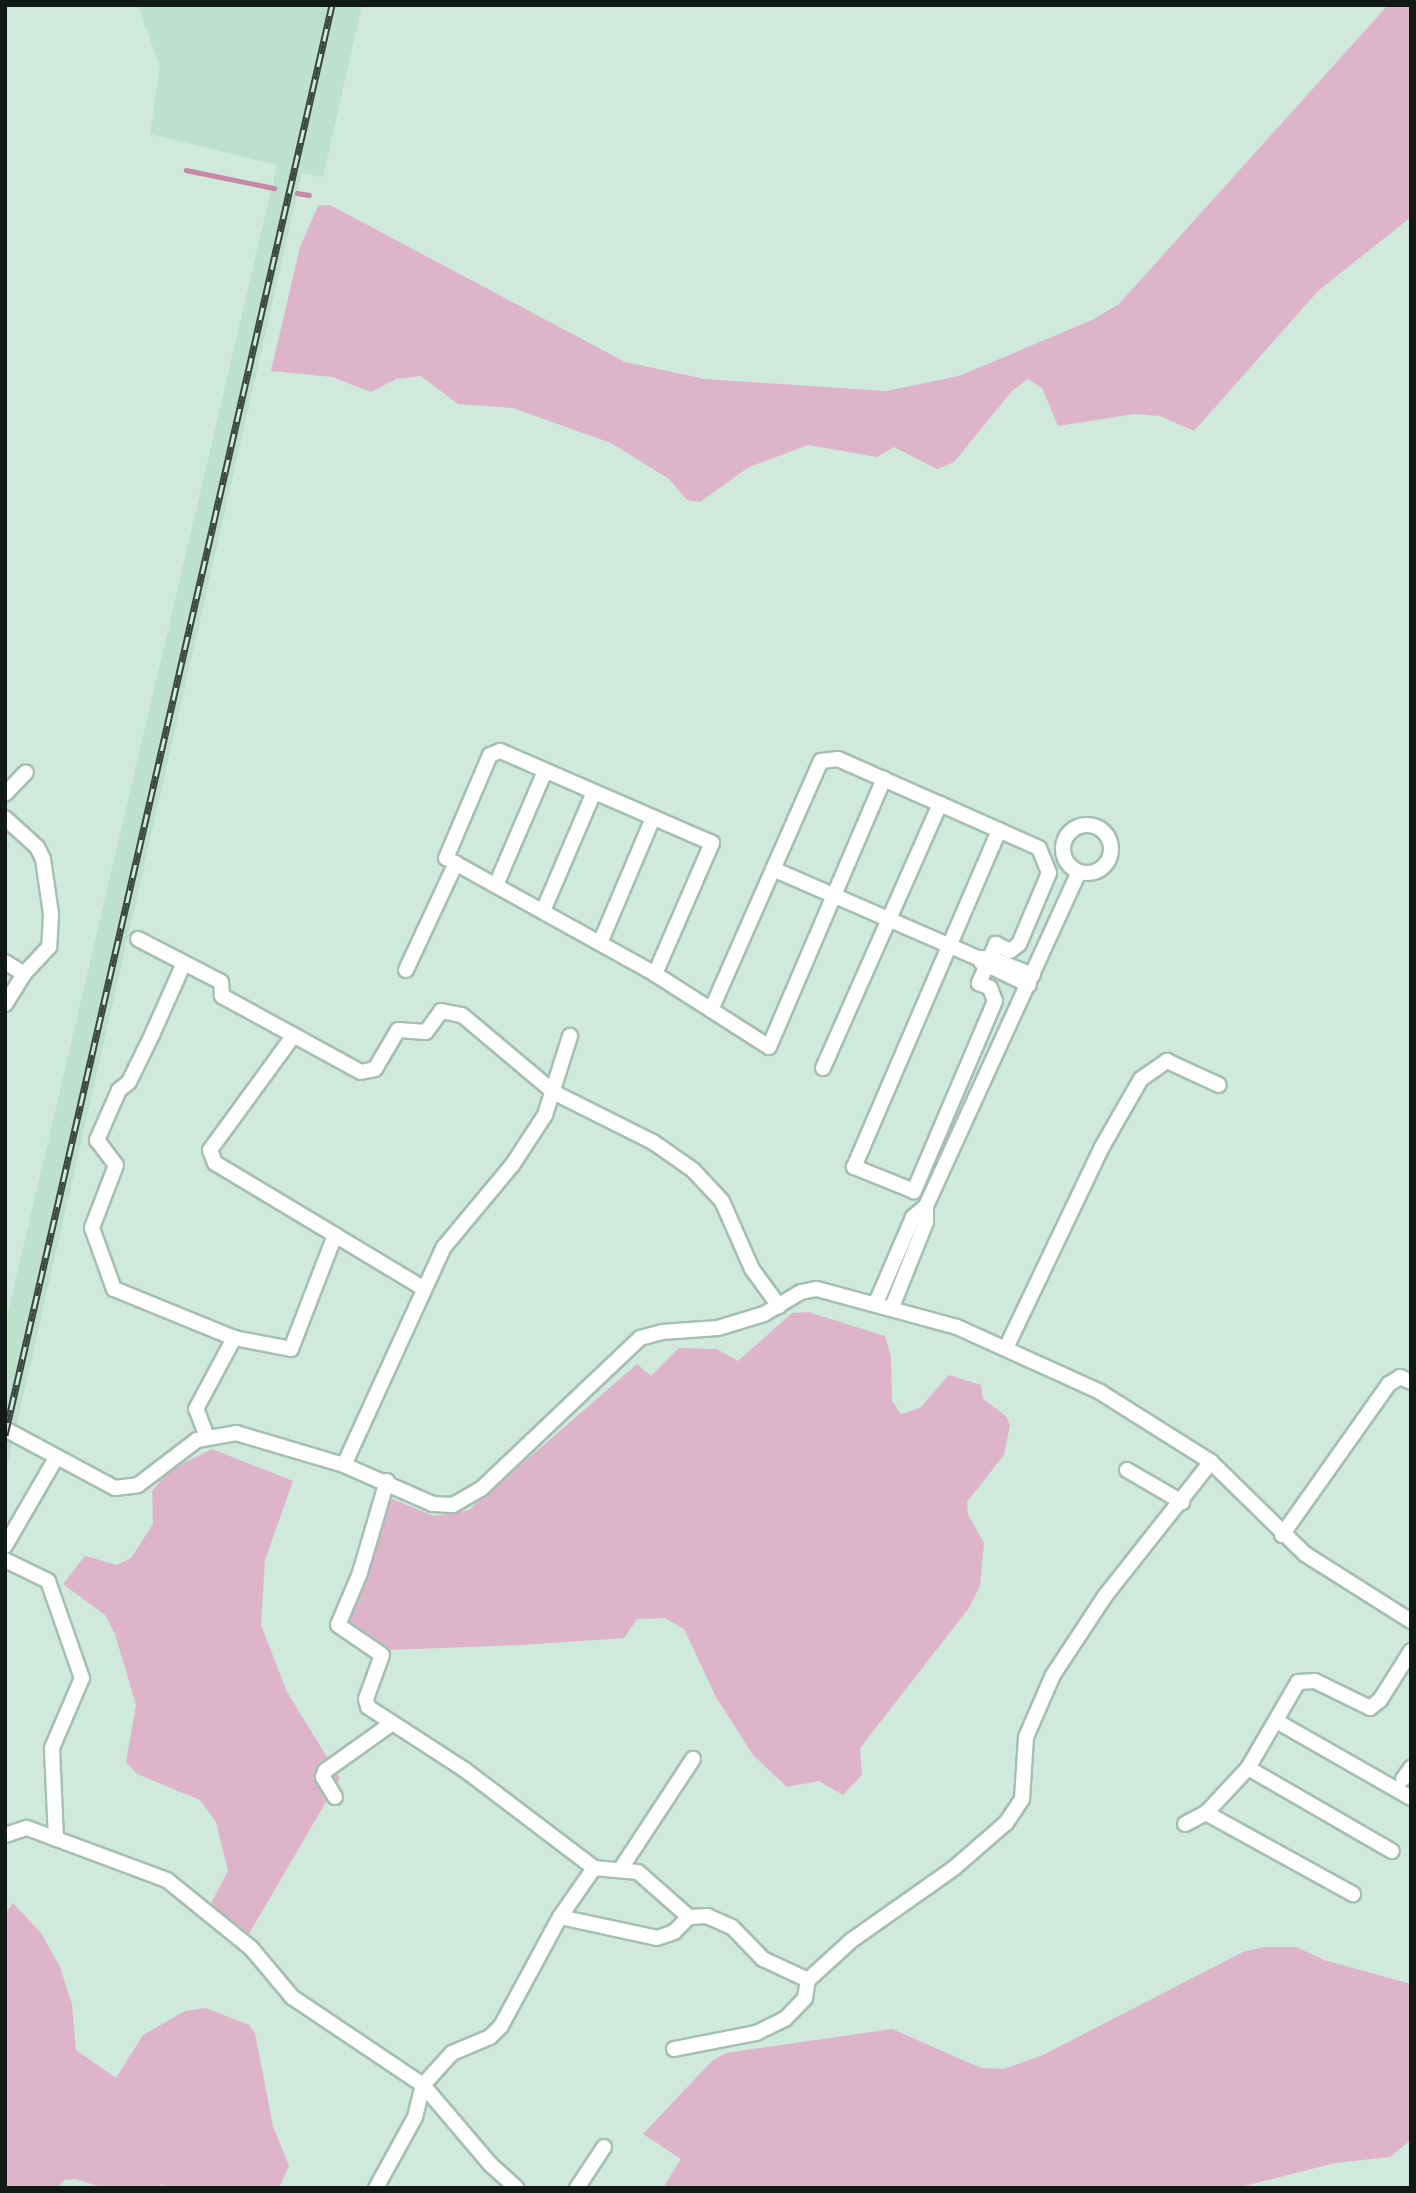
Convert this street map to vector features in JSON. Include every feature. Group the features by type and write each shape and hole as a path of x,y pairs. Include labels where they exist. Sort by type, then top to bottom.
{"street":[{"path":"655,974 712,843 500,751 490,755 446,858 655,974 769,1047 884,779"},
{"path":"711,1010 821,761 838,759 884,779 999,830 1039,848 1049,873 1019,944 1010,951 996,944 984,962 979,983 990,988 995,1001 914,1191 854,1167 999,830"},
{"path":"496,885 545,771"},
{"path":"5,794 26,772"},
{"path":"543,911 594,792"},
{"path":"823,1068 940,804"},
{"path":"5,818 37,847 43,859 51,914 49,947 24,974 5,1005"},
{"path":"600,943 653,818"},
{"path":"406,970 456,863"},
{"path":"773,869 1031,980"},
{"path":"876,1303 913,1217 926,1206 1079,872"},
{"path":"138,939 221,982 222,996 361,1072 375,1069 398,1031 426,1032 441,1011 462,1015 555,1093 653,1142 693,1170 722,1201 752,1269 779,1306"},
{"path":"5,962 24,974"},
{"path":"184,963 129,1082 119,1090 97,1140 116,1165 92,1228 114,1289 234,1338 291,1349 335,1235"},
{"path":"294,1035 210,1150 215,1163 423,1288"},
{"path":"344,1465 444,1247 513,1164 555,1093 570,1035"},
{"path":"1007,1346 1102,1147 1141,1079 1167,1061 1219,1085"},
{"path":"892,1307 926,1222 926,1206"},
{"path":"5,1429 115,1488 129,1488 184,1446 206,1437 236,1433 344,1465 387,1481 433,1504 453,1505 481,1489 640,1338 662,1332 718,1328 779,1306 809,1289 892,1307 1007,1346 1100,1392 1211,1461 1282,1535 1345,1583 1411,1620"},
{"path":"206,1437 196,1409 234,1338"},
{"path":"1282,1535 1389,1384 1396,1378 1409,1379"},
{"path":"5,1546 56,1458"},
{"path":"674,2049 756,2033 785,2019 805,1998 808,1980 885,1914 970,1856 1013,1814 1024,1793 1026,1737 1053,1675 1105,1596 1182,1502 1211,1461"},
{"path":"1127,1470 1182,1502"},
{"path":"387,1481 360,1573 338,1625 382,1656 366,1699 368,1707 465,1770 594,1868 638,1872 690,1917"},
{"path":"5,1560 48,1581 82,1678 52,1748 56,1839"},
{"path":"1185,1824 1206,1813 1248,1768 1278,1722 1296,1686 1307,1679 1363,1707 1376,1706 1411,1651"},
{"path":"1278,1722 1411,1798"},
{"path":"335,1797 323,1777 325,1771 391,1724"},
{"path":"620,1870 693,1759"},
{"path":"1248,1768 1392,1851"},
{"path":"1206,1813 1353,1894"},
{"path":"5,1835 27,1828 167,1880 251,1948 292,1997 423,2085 512,2186"},
{"path":"376,2188 415,2117 423,2085 452,2053 490,2037 501,2026 560,1917 594,1868"},
{"path":"560,1917 657,1938 674,1932 690,1917 707,1916 732,1927 763,1959 808,1980"},
{"path":"578,2188 604,2147"}],"shaded area":[{"path":"138,5 362,5 323,177 302,173 5,1476 5,1325 277,165 150,134 160,67"},
{"path":"1388,5 1411,5 1411,217 1318,291 1194,431 1160,416 1134,414 1058,426 1042,388 1028,379 1012,391 954,462 937,469 894,447 877,457 808,445 749,467 700,502 687,500 669,479 611,443 513,408 458,404 421,376 396,379 371,392 332,377 271,371 300,247 318,206 330,205 625,362 705,379 886,391 959,376 1092,320 1119,304"},
{"path":"808,1312 885,1336 891,1357 892,1401 901,1414 920,1408 949,1375 981,1385 983,1399 1006,1416 1010,1425 1004,1455 967,1502 968,1514 984,1543 980,1586 969,1608 860,1748 862,1775 843,1795 819,1781 787,1787 753,1755 716,1697 684,1629 665,1618 637,1619 624,1638 523,1645 386,1650 342,1630 390,1498 434,1516 469,1510 637,1364 651,1376 679,1348 717,1349 738,1361 792,1313"},
{"path":"212,1449 293,1481 265,1560 261,1625 287,1692 340,1778 246,1939 209,1907 228,1871 216,1822 200,1800 137,1774 126,1762 136,1705 115,1634 105,1615 63,1584 85,1556 117,1565 131,1558 153,1524 152,1491 170,1470"},
{"path":"13,1903 41,1933 60,1967 72,2005 76,2050 116,2078 143,2035 185,2011 206,2008 249,2025 255,2033 273,2126 289,2166 279,2188 169,2188 161,2184 159,2188 104,2188 76,2179 64,2180 58,2188 5,2188 5,1914"},
{"path":"1264,1947 1296,1947 1324,1960 1411,1984 1411,2140 1390,2157 1335,2163 1236,2188 663,2188 681,2159 643,2134 712,2061 726,2053 892,2029 981,2068 1004,2069 1043,2055 1243,1952"}],"waterway":[{"path":"186,170 274,188"},
{"path":"297,193 309,195"}],"railway":[{"path":"5,1435 332,5"}]}
